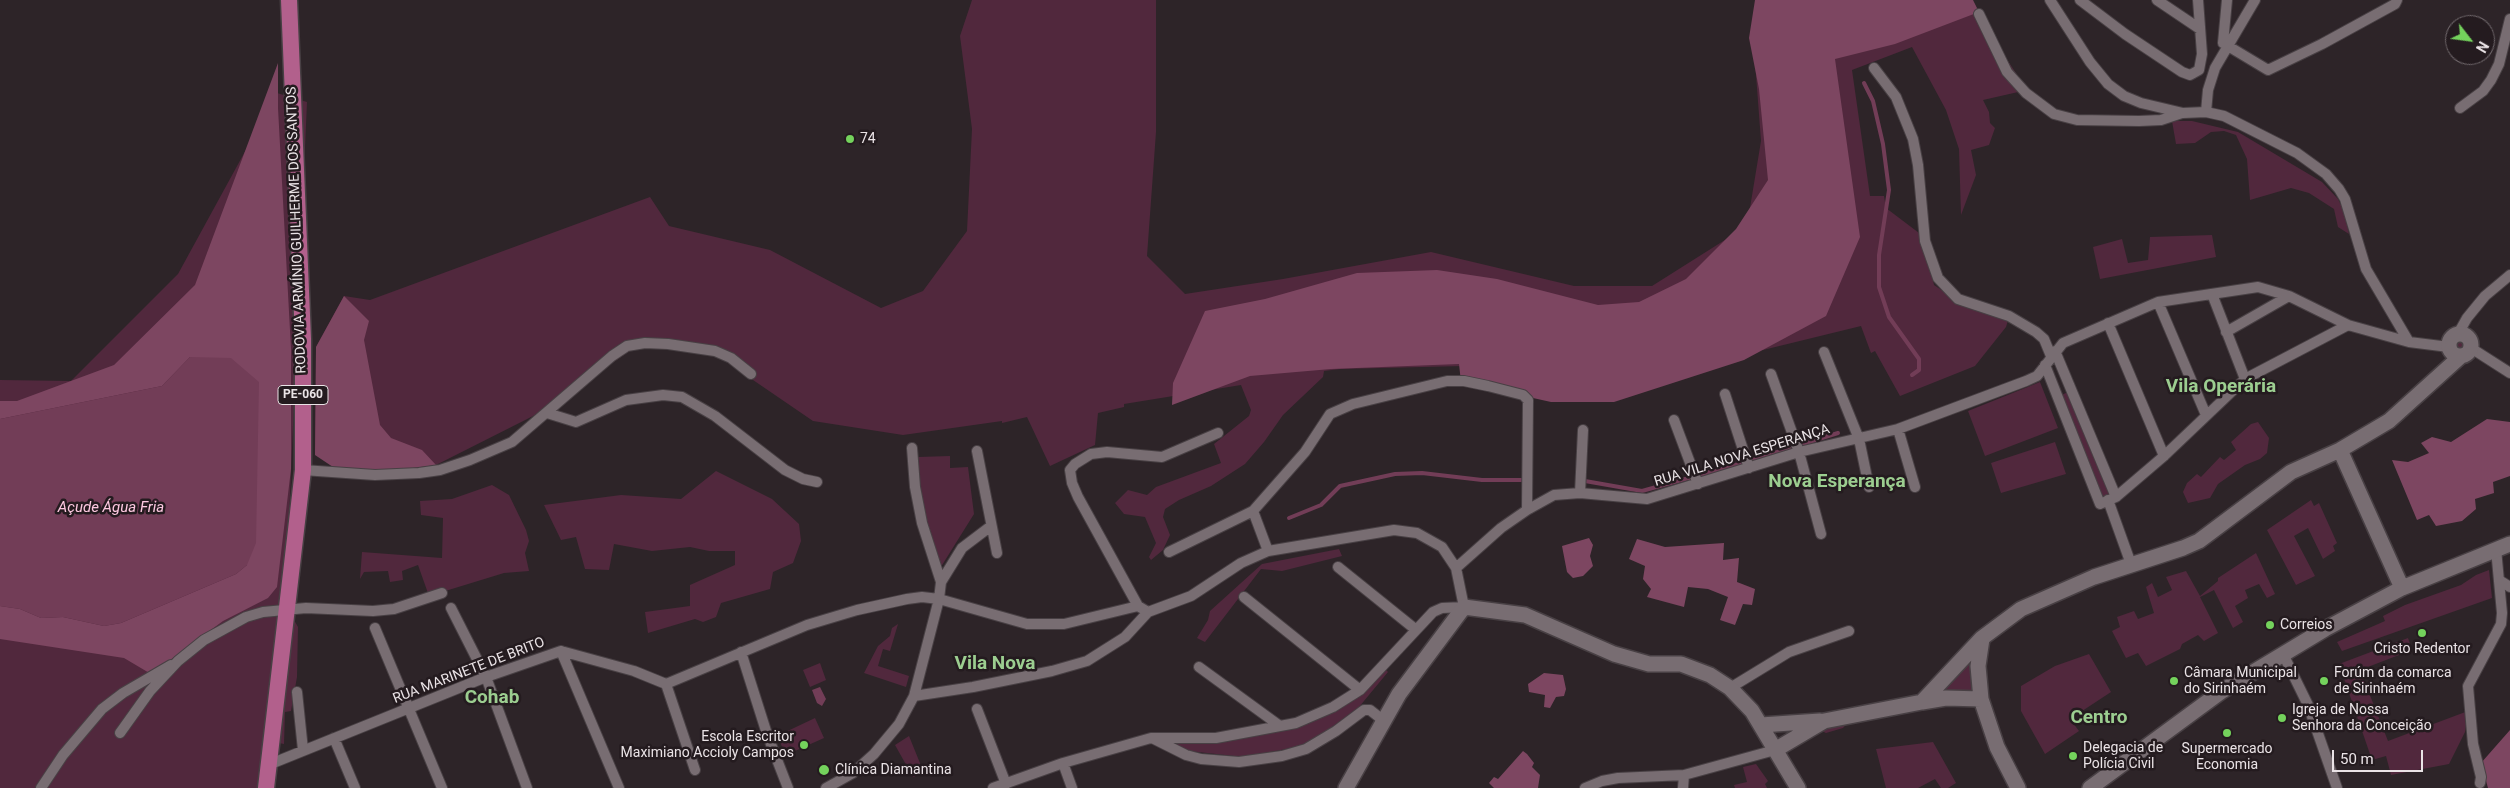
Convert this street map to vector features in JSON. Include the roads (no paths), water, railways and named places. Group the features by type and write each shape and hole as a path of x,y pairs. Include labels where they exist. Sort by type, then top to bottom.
{"main road":[{"name":"RODOVIA ARMÍNIO GUILHERME DOS SANTOS","path":"266,788 285,610 303,470 303,340 288,0"},
{"path":"1922,702 1982,638 2021,609 2060,590 2199,541 2291,472 2340,450 2396,416 2460,346"},
{"path":"2340,450 2402,588"},
{"path":"2090,788 2222,691 2283,654 2402,588 2503,546"},
{"path":"1346,788 1399,694 1464,607 1525,615 1596,647 1638,662 1690,666 1710,675 1730,688 1743,700 1761,725 1798,788"},
{"path":"1982,638 1978,666 1981,699 1997,747 2018,788"},
{"path":"1761,725 1824,721 1946,698 1981,699"},
{"path":"1774,750 1824,721"}],"street":[{"path":"2050,0 2090,62 2108,84 2133,100 2183,113"},
{"path":"2080,0 2125,34 2186,74 2194,74 2200,67 2202,43 2198,0"},
{"path":"2158,0 2200,29"},
{"path":"2227,0 2222,40 2228,46 2268,70 2322,44 2395,4 2398,0"},
{"path":"2206,112 2212,74 2255,0"},
{"path":"1979,14 1984,28 2007,72 2026,92 2054,114 2077,120 2139,121 2161,120 2183,113 2206,112 2224,116 2297,153 2332,180 2344,199 2366,268 2409,342"},
{"path":"2460,108 2476,96 2491,80 2499,64 2510,19"},
{"path":"1874,68 1896,97 1913,139 1920,177 1925,242 1938,278 1958,299 2009,316 2044,339 2108,500 2131,564"},
{"path":"2510,275 2485,296 2472,311 2460,346 2510,373"},
{"name":"RUA VILA NOVA ESPERANÇA","path":"1456,568 1501,528 1527,510 1554,495 1580,493 1639,500 1698,484 1800,452 1898,429 2019,385 2037,376 2063,343 2158,302 2258,287 2289,296 2348,325 2409,342 2460,346"},
{"path":"2212,294 2246,378"},
{"path":"2226,332 2289,296"},
{"path":"2158,302 2206,416"},
{"path":"2108,323 2164,456"},
{"path":"2108,500 2164,456 2246,378 2348,325"},
{"path":"303,470 375,475 440,470 512,442 612,356 627,346 668,344 716,351 731,358 751,374"},
{"path":"1824,352 1858,439 1869,487"},
{"path":"2050,358 2108,500"},
{"path":"1771,374 1800,452 1821,534"},
{"path":"1169,552 1253,511 1305,452 1330,414 1353,404 1413,388 1457,380 1519,394 1526,398 1529,404 1527,510"},
{"path":"1725,394 1749,468"},
{"path":"547,413 576,422 626,400 664,395 682,397 716,416 785,470 803,479 817,482"},
{"path":"1674,420 1698,484"},
{"path":"1898,429 1915,487"},
{"path":"1580,493 1583,430"},
{"path":"1148,612 1138,606 1078,497 1072,483 1070,470 1075,464 1091,454 1107,452 1162,457 1218,432"},
{"path":"826,788 853,773 874,754 899,724 914,696 939,599 941,582 922,523 915,487 912,448"},
{"path":"977,451 997,553"},
{"path":"1253,511 1268,550"},
{"path":"941,582 962,548 991,526"},
{"path":"914,696 982,686 1070,667 1087,661 1125,637 1140,624 1148,612 1191,596 1241,563 1268,550 1404,530 1417,533 1436,542 1450,555 1456,568 1464,607 1437,610 1415,629 1360,690 1334,707 1296,723 1216,738 1150,738 1063,763 992,788"},
{"path":"2480,783 2481,777 2473,744 2468,686 2501,624 2499,580 2503,546"},
{"path":"1338,567 1415,629"},
{"path":"2499,580 2510,587"},
{"path":"120,733 150,691 178,661 204,640 246,617 263,612 285,610 326,608 394,609 442,593"},
{"path":"695,770 666,684 807,625 857,610 922,597 939,599 1018,622 1044,625 1092,619 1138,606"},
{"path":"1244,597 1360,690"},
{"path":"451,608 486,677 527,788"},
{"path":"375,628 442,788"},
{"path":"1730,688 1789,652 1849,631"},
{"path":"560,652 618,788"},
{"name":"RUA MARINETE DE BRITO","path":"268,765 486,677 560,652 634,672 666,684"},
{"path":"741,652 767,734 788,788"},
{"path":"2283,654 2308,705 2337,788"},
{"path":"40,788 63,755 102,709 130,688 178,661"},
{"path":"1199,667 1280,726"},
{"path":"297,692 303,750"},
{"path":"977,709 1006,784"},
{"path":"1150,738 1186,755 1201,759 1238,762 1282,756 1306,749 1336,731 1364,710 1370,710 1384,721"},
{"path":"334,738 355,788"},
{"path":"1585,788 1602,781 1618,778 1684,775 1774,750"},
{"path":"1063,763 1072,788"},
{"path":"1683,788 1684,775"}],"water":[{"name":"Açude Água Fria","path":"190,357 231,358 259,382 256,543 247,565 236,574 121,623 104,626 63,617 41,618 20,609 0,606 0,419 162,386"},
{"path":"820,687 826,699 822,706 817,703 812,690"}],"waterway":[{"path":"1864,83 1873,101 1883,144 1889,190 1879,255 1879,287 1889,317 1919,359 1919,370 1912,375"},
{"path":"1585,481 1642,491 1739,464 1838,433"},
{"path":"1289,518 1321,505 1340,486 1395,474 1422,473 1482,480 1524,480"}],"place":[{"name":"74","path":"850,139"},
{"name":"Correios","path":"2270,625"},
{"name":"Cristo Redentor","path":"2422,633"},
{"name":"Câmara Municipal do Sirinhaém","path":"2174,681"},
{"name":"Forúm da comarca de Sirinhaém","path":"2324,681"},
{"name":"Igreja de Nossa Senhora da Conceição","path":"2282,718"},
{"name":"Supermercado Economia","path":"2227,733"},
{"name":"Escola Escritor Maximiano Accioly Campos","path":"804,745"},
{"name":"Delegacia de Polícia Civil","path":"2073,756"},
{"name":"Clínica Diamantina","path":"824,770"}],"district":[{"name":"Vila Operária","path":"2221,387"},
{"name":"Nova Esperança","path":"1837,482"},
{"name":"Vila Nova","path":"995,664"},
{"name":"Cohab","path":"492,698"},
{"name":"Centro","path":"2099,718"}]}
